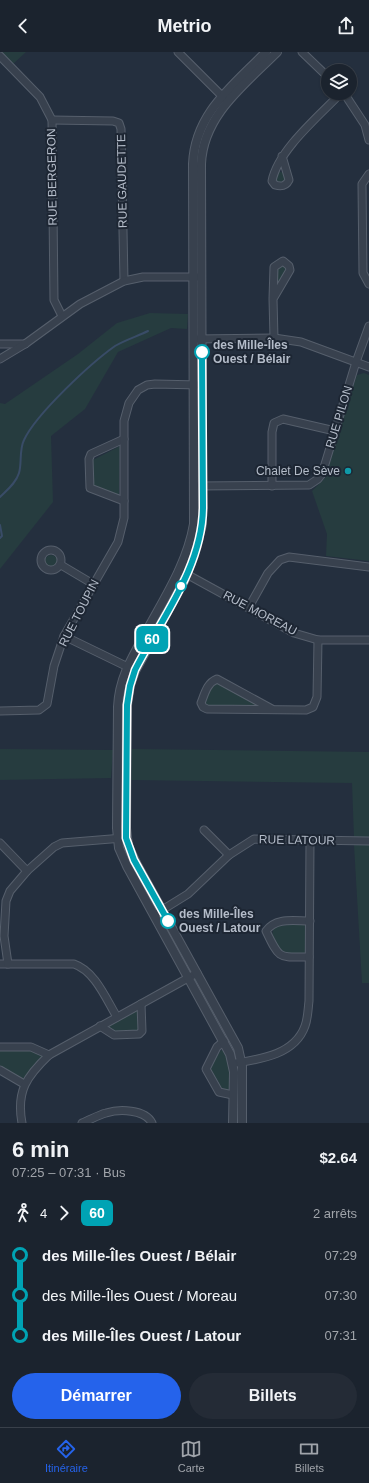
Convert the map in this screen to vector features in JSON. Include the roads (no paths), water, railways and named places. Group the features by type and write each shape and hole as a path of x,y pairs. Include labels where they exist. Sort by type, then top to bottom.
{"street":[{"path":"178,52 225,99"},
{"path":"233,1123 233,1063 224,1041 123,858 118,839 118,700 122,680 131,669 183,572 193,530 199,486 197,277 193,164 194,145 204,121 266,52"},
{"path":"225,99 277,52"},
{"path":"302,52 321,70"},
{"name":"RUE BERGERON","path":"0,56 3,64 40,97 52,120 54,300 62,316"},
{"path":"282,156 334,100"},
{"path":"349,100 365,125 369,140"},
{"name":"RUE GAUDETTE","path":"52,120 113,121 118,123 121,129 124,281"},
{"path":"369,174 362,184 363,273 369,284"},
{"path":"273,299 289,274 289,266 283,261 274,267 273,299 274,338"},
{"path":"0,359 25,344 62,316 98,294 124,281 143,277 197,277"},
{"name":"RUE PILON","path":"199,486 309,485 318,479 322,474 356,362 369,326"},
{"path":"198,339 274,338 301,342 369,367"},
{"path":"0,344 25,344"},
{"name":"RUE TOUPIN","path":"0,711 39,710 47,704 54,666 64,636 118,542 124,518 124,421 130,403 138,390 155,384 198,385"},
{"path":"272,486 272,432 274,423 283,419 335,431"},
{"path":"124,439 91,454 88,459 90,488 124,501"},
{"path":"249,607 268,573 280,560 289,557 369,567"},
{"path":"61,565 93,584"},
{"name":"RUE MOREAU","path":"183,572 294,633 318,640 369,640"},
{"path":"64,636 131,669"},
{"path":"272,710 217,679 211,681 201,703 203,707 207,709 272,710 306,710 313,707 317,697 318,640"},
{"path":"131,669 127,705 126,838 134,860 238,1048 242,1062 242,1123"},
{"path":"204,830 229,855"},
{"path":"8,964 2,937 6,901 10,891 27,871 54,847 62,843 126,838"},
{"name":"RUE LATOUR","path":"154,914 188,894 229,855 254,840 369,841"},
{"path":"233,1063 276,1053 297,1041 306,1025 309,1001 310,840"},
{"path":"0,842 27,871"},
{"path":"309,957 283,957 277,953 266,931 271,924 279,921 310,921"},
{"path":"0,964 74,964 83,966 117,1017"},
{"path":"22,1123 21,1114 24,1084 33,1070 49,1055 197,973"},
{"path":"100,1026 114,1036 139,1034 142,1031 141,1004"},
{"path":"224,1041 217,1047 206,1069 220,1092 233,1095"},
{"path":"0,1047 32,1047 49,1055"},
{"path":"0,1070 24,1084"},
{"path":"82,1123 104,1113 113,1112 135,1112 144,1114 152,1123"}],"waterway":[{"path":"0,497 18,477 22,444 30,429 52,403 92,364 115,346 148,331"},
{"path":"0,525 2,536 0,538"}],"place":[{"name":"des Mille-Îles Ouest / Bélair","path":"202,352"},
{"name":"Chalet De Sève","path":"348,471"},
{"name":"des Mille-Îles Ouest / Latour","path":"168,921"}]}
